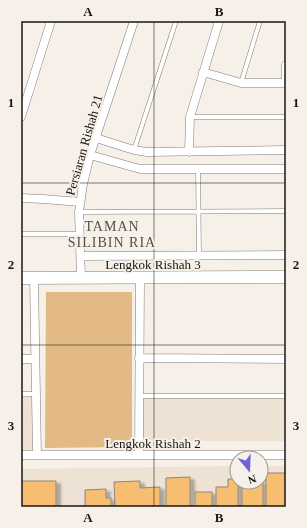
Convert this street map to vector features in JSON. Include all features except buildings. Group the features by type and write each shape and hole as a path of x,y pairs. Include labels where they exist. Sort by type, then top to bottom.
{"street":[{"path":"21,117 51,21"},
{"name":"Persiaran Rishah 21","path":"81,278 79,234 80,202 90,155 134,21"},
{"path":"189,152 190,117 220,21"},
{"path":"203,72 241,83 286,83 286,65"},
{"path":"96,138 134,150 147,152 286,150"},
{"path":"90,155 140,169 286,169"},
{"path":"21,198 80,202"},
{"name":"Lengkok Rishah 3","path":"81,256 286,255"},
{"name":"Lengkok Rishah 3","path":"21,278 286,277"},
{"path":"34,278 37,455"},
{"path":"139,454 140,278"},
{"path":"140,358 286,359"},
{"path":"21,359 35,359"},
{"name":"Lengkok Rishah 2","path":"21,456 139,454 286,455"}],"lane":[{"path":"134,150 176,21"},
{"path":"241,83 260,21"},
{"path":"190,117 286,116"},
{"path":"198,169 199,255"},
{"path":"79,212 286,211"},
{"path":"21,234 79,234"},
{"path":"21,394 35,394"},
{"path":"139,396 286,396"}],"shaded area":[{"path":"46,292 132,292 132,447 45,448"},
{"path":"286,396 286,441 142,441 141,397"},
{"path":"21,397 34,397 35,450 21,450"},
{"path":"229,466 229,490 269,490 269,466 286,466 286,507 21,507 21,469"}],"district":[{"name":"TAMAN SILIBIN RIA","path":"112,234"}]}
